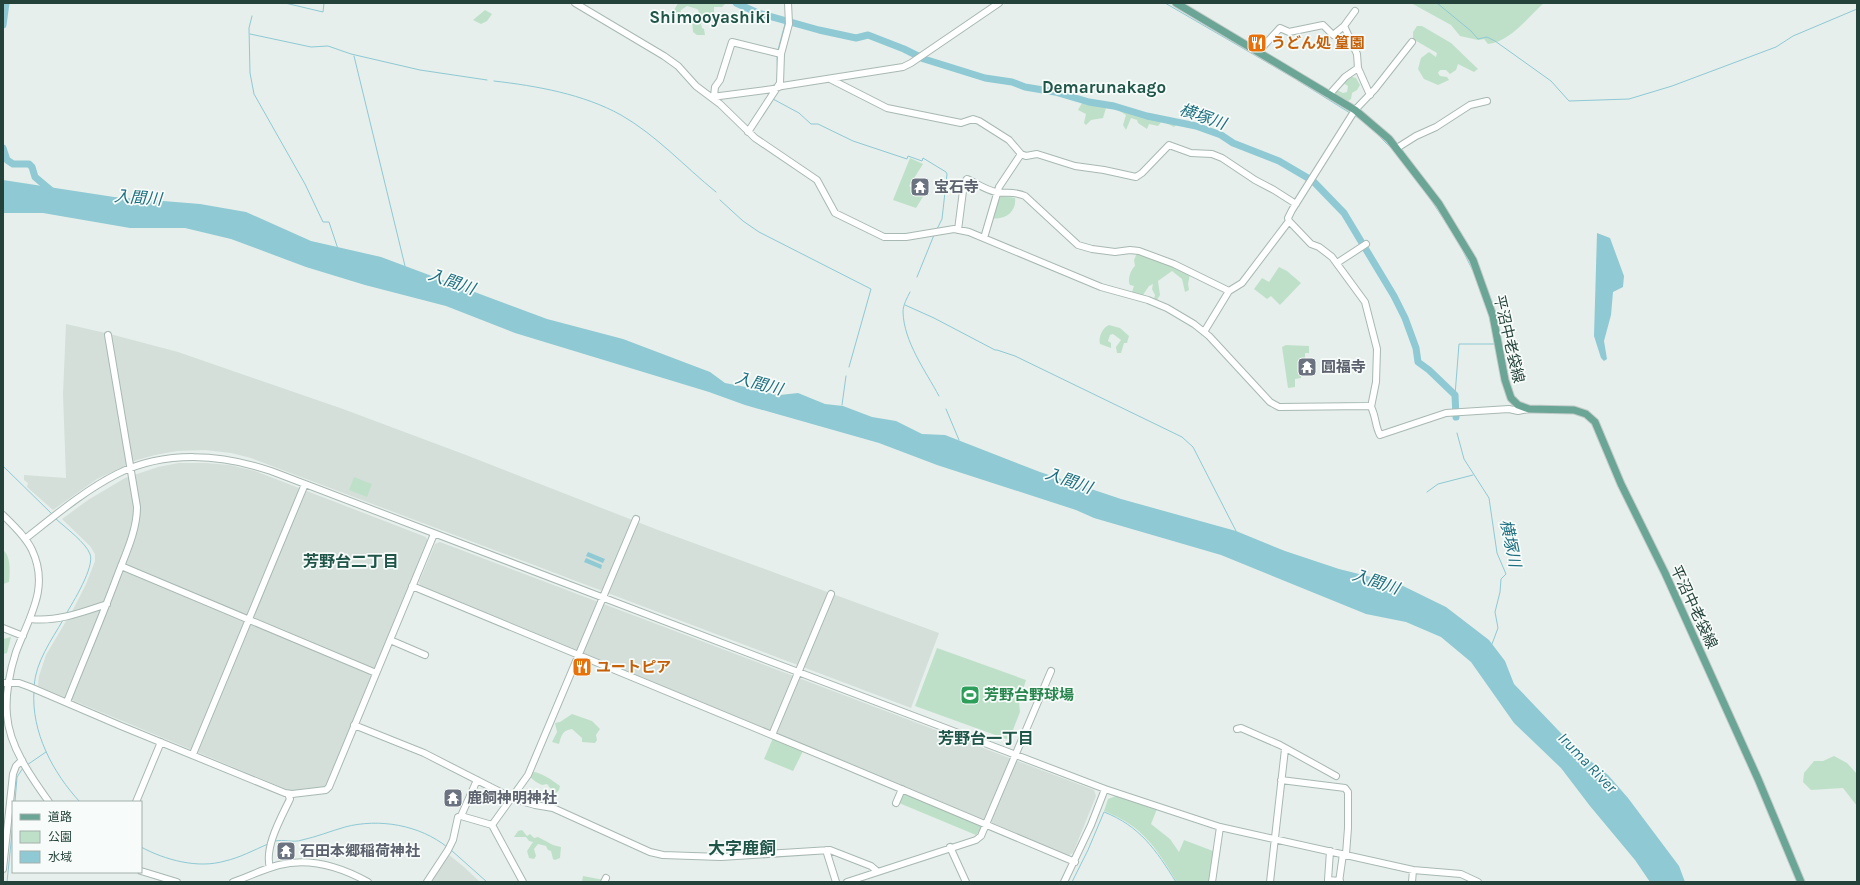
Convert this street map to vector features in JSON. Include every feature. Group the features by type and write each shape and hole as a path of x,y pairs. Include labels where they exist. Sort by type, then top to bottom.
{"main road":[{"name":"平沼中老袋線","path":"1176,3 1355,110 1375,126 1397,148 1439,204 1473,260 1493,316 1506,388 1517,408 1574,410 1589,416 1595,422 1621,484 1665,573 1755,772 1801,882"}],"street":[{"path":"575,3 664,56 678,66 696,86 713,96 748,132 817,180 835,213 884,237 906,237 944,230 958,230 984,238 1101,287 1148,300 1179,315 1204,332 1274,404 1286,408 1364,405 1371,407"},
{"path":"748,132 778,88 781,79 781,54 789,24 788,3"},
{"path":"713,96 734,95 903,67 999,3"},
{"path":"1258,52 1280,28 1289,32 1323,25 1333,35 1344,26 1355,11"},
{"path":"1344,26 1357,54 1358,68 1370,95"},
{"path":"713,96 720,80 732,42 781,54"},
{"path":"1204,332 1229,291 1242,283 1289,221 1289,216 1296,204 1355,110 1370,95 1412,42"},
{"path":"1329,95 1345,76 1358,68"},
{"path":"830,79 887,108 961,123 973,119 979,121 1009,140 1021,154 1026,156 1037,154 1075,166 1104,170 1136,177 1142,173 1169,145 1176,146 1191,153 1212,154 1222,158 1255,180 1296,204"},
{"path":"1397,148 1416,136 1436,127 1470,105 1488,101"},
{"path":"984,238 997,192 1004,177 1021,154"},
{"path":"958,230 964,180 967,179 997,192 1015,192 1025,196 1078,245 1098,250 1115,252 1130,250 1148,254 1174,264 1229,291"},
{"path":"1289,221 1311,244 1326,252 1337,263 1365,302 1377,349 1376,382 1371,407 1380,435 1451,412 1517,408"},
{"path":"1337,263 1366,244"},
{"path":"67,702 107,604 134,530 137,516 108,335"},
{"path":"25,539 97,486 117,474 130,469 159,460 182,457 220,458 248,463 1105,789 1220,827 1413,870 1461,874 1478,882"},
{"path":"193,754 305,484"},
{"path":"3,515 25,539 35,557 39,577 37,598 31,619 16,652 6,683 8,722 14,744 22,760 48,801"},
{"path":"492,825 528,775 636,519"},
{"path":"6,683 24,685 288,794 326,790 329,787 434,534"},
{"path":"121,566 376,673"},
{"path":"412,586 579,654 1075,862"},
{"path":"772,735 831,594"},
{"path":"31,619 41,620 77,614 107,604"},
{"path":"3,628 23,636"},
{"path":"390,640 425,655"},
{"path":"847,882 950,847 976,840 981,836 1051,671"},
{"path":"354,725 424,753 512,798 526,803 553,808 650,852 664,855 721,857 826,850 839,852 871,866 877,871"},
{"path":"1237,729 1241,728 1285,748 1336,776"},
{"path":"136,801 161,742"},
{"path":"1270,882 1285,748"},
{"path":"3,869 13,774 16,766 22,760"},
{"path":"427,882 453,840 458,817 461,816 478,780"},
{"path":"1281,780 1345,788 1348,792 1348,828 1340,882 1328,880 1330,851"},
{"path":"896,802 902,789"},
{"path":"1064,882 1075,862 1105,789"},
{"path":"270,868 267,857 272,839 290,799 288,794"},
{"path":"461,816 492,825 523,882"},
{"path":"1212,882 1220,827"},
{"path":"950,847 966,882"},
{"path":"826,850 836,882"},
{"path":"233,882 243,880 270,868 293,862 329,865 346,870 368,882"},
{"path":"1412,882 1413,870"},
{"path":"142,872 177,882"}],"shaded area":[{"path":"66,324 178,352 343,409 658,530 939,633 911,708 251,458 231,453 205,450 177,451 137,460 97,479 53,510 27,487 28,483 24,480 24,475 66,478 63,394"},
{"path":"179,463 230,465 255,471 426,537 428,541 326,787 291,791 38,686 39,676 46,655 75,606 95,561 95,554 90,546 62,519 88,500 125,478 158,467"},
{"path":"440,542 1094,790 1096,796 1073,853 1069,855 420,585 419,582 435,544"},
{"path":"448,854 464,867 480,882 429,882"}],"green space":[{"path":"678,3 726,3 722,7 714,7 714,12 719,16 725,17 725,19 720,19 718,21 708,16 701,24 705,35 697,35 693,32 692,20 699,11 687,6 681,10 680,15 674,16 672,14"},
{"path":"1411,3 1544,3 1511,34 1496,42 1488,44 1484,39 1478,40 1460,36 1451,25"},
{"path":"485,10 492,14 487,21 481,24 473,20"},
{"path":"1417,26 1422,26 1451,43 1478,69 1474,72 1458,64 1456,70 1450,74 1446,70 1440,70 1438,73 1440,76 1447,77 1449,80 1438,85 1424,79 1418,69 1421,58 1429,52 1436,57 1437,53 1413,39 1413,32"},
{"path":"1349,76 1356,78 1360,85 1357,90 1352,93 1351,99 1348,101 1335,94 1337,90 1343,93 1347,92 1348,86 1343,83"},
{"path":"1086,100 1097,102 1101,105 1116,107 1143,117 1158,116 1175,120 1178,123 1174,127 1162,121 1158,126 1149,124 1147,129 1138,123 1137,120 1131,118 1126,130 1123,125 1126,115 1118,110 1106,108 1103,118 1091,120 1086,125 1084,123 1086,114 1078,110 1082,103"},
{"path":"910,158 923,164 909,186 924,195 916,208 893,200"},
{"path":"1000,197 1015,198 1012,211 1001,218 992,218"},
{"path":"1137,253 1144,254 1190,274 1188,284 1189,290 1185,292 1182,279 1172,271 1158,281 1160,295 1157,300 1154,299 1155,295 1152,289 1153,284 1149,286 1143,295 1132,292 1134,286 1130,285 1129,278 1135,266 1134,260"},
{"path":"1279,267 1287,271 1301,283 1280,305 1271,296 1267,299 1254,289 1262,278 1269,282"},
{"path":"1109,325 1120,328 1129,336 1127,343 1124,343 1121,353 1117,353 1116,347 1121,340 1113,334 1110,335 1108,341 1111,343 1111,348 1100,344 1102,333"},
{"path":"1286,345 1309,346 1309,353 1305,353 1305,365 1301,365 1301,378 1295,379 1295,387 1288,388 1282,347"},
{"path":"354,477 372,484 367,497 349,490"},
{"path":"3,550 9,560 10,569 9,582 3,584"},
{"path":"11,637 7,653 3,654 3,639"},
{"name":"芳野台野球場","path":"937,648 1026,680 1019,702 1020,712 1009,740 915,706"},
{"path":"572,714 592,721 600,729 596,735 597,740 595,743 582,742 582,738 572,729 564,732 561,736 559,744 552,742 557,732 555,723 560,722"},
{"path":"773,738 803,751 793,771 764,759"},
{"path":"1834,756 1847,763 1857,774 1857,806 1843,788 1811,790 1803,782 1804,773 1814,761 1823,761"},
{"path":"531,772 542,774 550,779 560,786 559,790 555,794 547,784 542,785 536,782 530,777"},
{"path":"904,792 982,825 981,829 976,835 899,803"},
{"path":"1116,796 1157,809 1151,824 1170,839 1179,852 1184,840 1213,851 1209,882 1177,882 1155,849 1139,831 1117,817 1104,811 1108,799"},
{"path":"522,830 527,836 530,834 534,838 538,837 553,845 561,847 560,858 555,860 553,859 551,851 548,850 546,846 538,844 534,849 536,856 534,859 529,858 527,851 533,842 529,841 526,837 514,837 518,831"},
{"path":"583,876 604,880 603,882 582,882"}],"water":[{"path":"3,180 114,197 200,204 246,212 311,241 381,257 547,319 623,339 710,372 725,383 780,395 798,393 825,404 843,406 872,417 896,421 922,434 945,435 1040,472 1121,499 1236,531 1285,551 1339,569 1399,584 1446,607 1489,640 1505,661 1514,684 1579,752 1608,775 1628,798 1679,866 1685,882 1650,882 1635,860 1590,806 1561,768 1514,723 1471,662 1441,637 1406,622 1366,614 1221,555 1094,518 1076,510 937,465 879,443 745,405 709,392 515,333 446,306 365,285 306,267 231,239 185,228 130,228 43,213 3,213"},
{"path":"1597,233 1610,238 1624,276 1623,287 1613,292 1611,315 1604,341 1607,359 1604,361 1601,358 1594,336"},
{"path":"588,552 605,559 603,563 586,556"},
{"path":"586,558 602,565 601,569 584,562"}],"waterway":[{"path":"3,25 6,3"},
{"path":"285,3 323,12 324,3"},
{"name":"横塚川","path":"736,3 758,13 819,30 856,38 868,35 904,49 924,59 985,78 1012,82 1025,87 1055,92 1089,102 1114,106 1147,116 1196,126 1221,135 1233,143 1279,161 1313,181 1344,213 1394,296 1405,318 1416,348 1418,362 1429,370 1455,395 1456,417"},
{"path":"1165,3 1294,78"},
{"path":"1437,3 1471,31 1478,39 1487,37 1495,41 1551,81 1569,101 1629,99 1672,86 1776,47 1793,36 1857,9"},
{"path":"252,16 249,28 250,73 254,94 305,184 323,222 329,222 338,249"},
{"path":"778,50 786,20"},
{"path":"250,34 311,47 328,46 351,54 420,70 487,80"},
{"path":"777,55 778,80"},
{"path":"354,56 405,266"},
{"path":"1297,80 1350,113"},
{"path":"494,81 527,85 575,96 621,115 658,141 716,192"},
{"path":"779,90 773,99 799,113 811,124 818,124 853,141 907,159 908,156 922,161 923,158 946,172 942,219 937,229"},
{"path":"1355,116 1361,119"},
{"path":"1375,132 1391,148"},
{"path":"3,148 7,160 13,164 29,164 32,167 35,177 54,193"},
{"path":"1423,188 1451,230"},
{"path":"720,200 743,221 759,232 871,289 849,367"},
{"path":"917,277 934,235"},
{"path":"1461,247 1472,269"},
{"path":"910,292 903,309 904,323 907,334 916,356 939,396"},
{"path":"905,305 934,318 995,350 1015,356 1182,437 1193,447 1236,531"},
{"path":"1488,311 1491,324"},
{"path":"1455,395 1459,344 1495,344"},
{"path":"842,405 846,376"},
{"path":"946,409 959,440"},
{"name":"横塚川","path":"1457,433 1464,459 1489,498 1497,553 1506,574 1501,579 1500,592 1495,612 1498,628 1492,644"},
{"path":"3,466 53,515"},
{"path":"1427,492 1438,484 1473,475"},
{"path":"56,519 84,545 90,554 91,560 86,576 66,614"},
{"path":"34,686 35,677 41,660 63,620"},
{"path":"34,691 36,722 46,751 61,778 79,801"},
{"path":"27,765 46,752"},
{"path":"15,801 17,777 23,768"},
{"path":"1072,882 1088,850 1104,812 1128,824 1146,840 1154,849 1176,882"},
{"path":"275,841 299,841 345,827 371,823 399,825 412,829 436,839 447,847"},
{"path":"7,882 12,833"},
{"path":"142,848 160,856 182,862 204,864 230,860 268,844"},
{"path":"451,850 487,882"}],"place":[{"name":"うどん処 篁園","path":"1257,43"},
{"name":"宝石寺","path":"920,187"},
{"name":"圓福寺","path":"1307,367"},
{"name":"ユートピア","path":"582,667"},
{"name":"芳野台野球場","path":"970,695"},
{"name":"鹿飼神明神社","path":"453,798"},
{"name":"石田本郷稲荷神社","path":"286,851"}],"district":[{"name":"Shimooyashiki","path":"710,17"},
{"name":"Demarunakago","path":"1104,87"},
{"name":"芳野台二丁目","path":"351,561"},
{"name":"芳野台一丁目","path":"986,738"},
{"name":"大字鹿飼","path":"742,848"}],"water label":[{"name":"入間川","path":"138,197"},
{"name":"入間川","path":"452,281"},
{"name":"入間川","path":"759,383"},
{"name":"入間川","path":"1069,480"},
{"name":"入間川","path":"1376,581"},
{"name":"Iruma River","path":"1588,762"}]}
